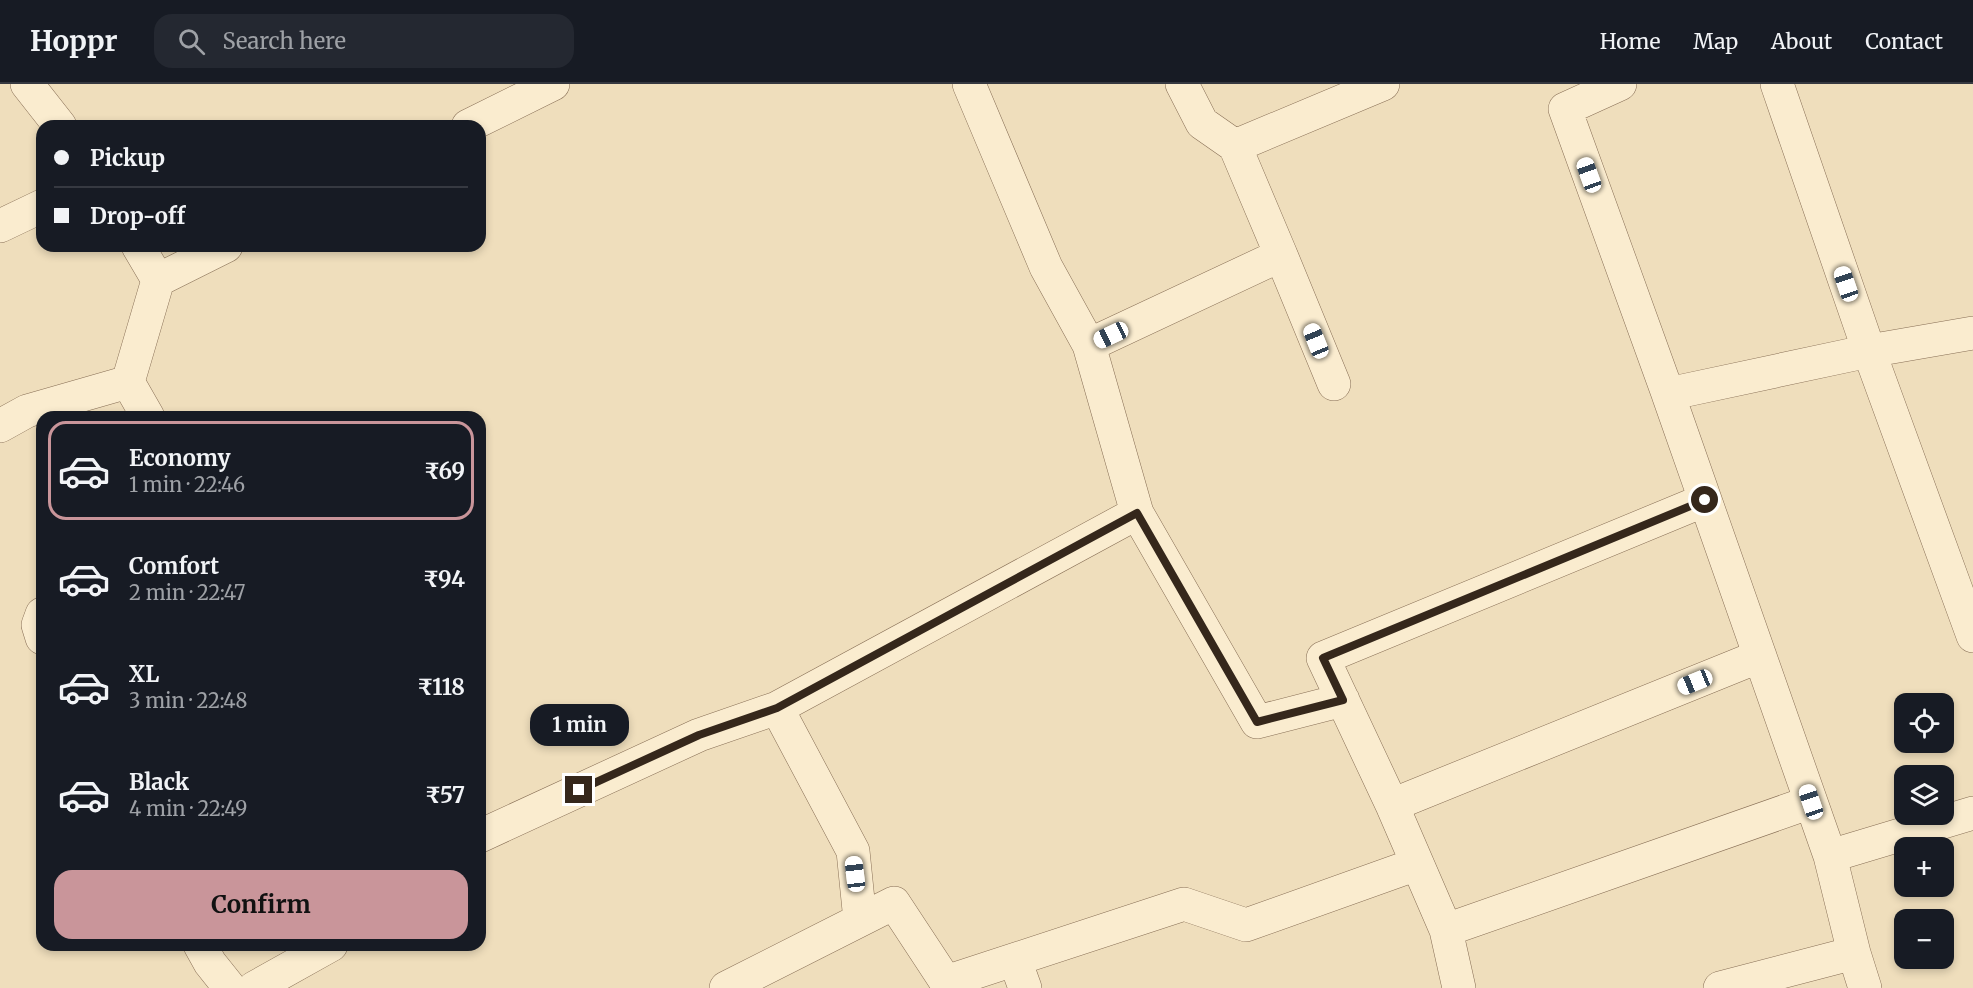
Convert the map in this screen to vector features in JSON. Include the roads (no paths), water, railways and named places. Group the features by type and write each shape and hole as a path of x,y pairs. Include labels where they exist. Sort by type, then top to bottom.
{"street":[{"path":"27,84 55,120"},
{"path":"480,120 553,84"},
{"path":"969,84 1046,267 1089,345 1137,513 1257,722 1343,700"},
{"path":"1182,84 1202,123 1235,146 1334,384"},
{"path":"1235,146 1383,84"},
{"path":"1620,84 1561,97 1830,856 1865,988"},
{"path":"1777,84 1869,351 1963,580 1973,636"},
{"path":"0,226 36,209"},
{"path":"142,252 158,280 128,382 145,411"},
{"path":"158,280 214,252"},
{"path":"1089,345 1281,255"},
{"path":"1668,394 1869,351 1973,333"},
{"path":"0,426 27,411 128,382"},
{"path":"1459,988 1446,930 1392,805 1323,658 1705,500"},
{"path":"486,833 699,735 777,708 1137,513"},
{"path":"1392,805 1760,656"},
{"path":"777,708 853,851 861,920"},
{"path":"1446,930 1811,802"},
{"path":"1830,856 1973,813"},
{"path":"726,988 894,903 946,982 1020,974 1184,904 1246,924 1417,864"},
{"path":"203,951 230,988"},
{"path":"254,988 320,951"},
{"path":"1720,988 1854,953"}]}
